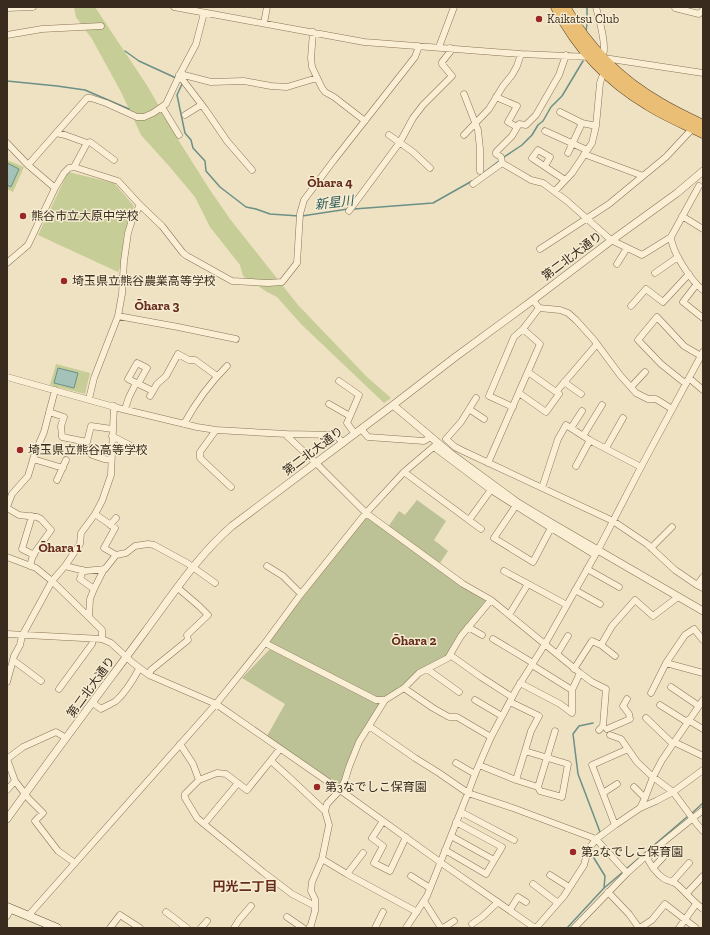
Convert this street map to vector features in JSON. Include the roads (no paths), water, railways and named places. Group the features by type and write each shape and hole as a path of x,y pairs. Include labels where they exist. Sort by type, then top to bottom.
{"highway":[{"path":"556,7 589,56 606,73 631,94 648,106 700,126"},
{"path":"565,7 579,30 615,71 635,88 700,126 703,134"}],"main road":[{"path":"8,910 28,916 57,928"}],"street":[{"path":"7,8 33,7"},
{"path":"174,7 200,10 364,42 521,54 589,56 703,73"},
{"path":"264,23 267,7"},
{"path":"439,47 454,7"},
{"path":"596,7 602,29 604,54 602,58"},
{"path":"675,7 699,14 703,10"},
{"path":"28,165 87,98 91,98 137,117 144,117 153,113 166,104 196,44 200,10"},
{"path":"7,35 42,29 101,26"},
{"path":"313,32 311,58 312,67 322,88 325,92 334,97 365,121"},
{"path":"7,263 28,245 55,188 64,173 69,168 74,167 118,181 162,226 187,256 232,280 282,282 297,263 300,216 304,200 415,57 418,46"},
{"path":"350,209 400,142 412,118 452,76 442,64 450,52 450,48"},
{"path":"464,135 489,109 512,75 521,54"},
{"path":"496,97 517,106 508,122 517,126 519,124 526,125 536,115 558,75 566,55"},
{"path":"554,191 572,173 592,143 596,126 600,83 602,77 606,73"},
{"path":"179,77 211,82 243,81 287,87 317,78"},
{"path":"179,77 201,104 227,142 252,170"},
{"path":"464,94 478,130 480,171"},
{"path":"185,115 201,104"},
{"path":"162,107 179,135"},
{"path":"560,112 582,122 596,126"},
{"path":"568,153 582,122"},
{"path":"517,126 512,136 496,152 496,154 502,161 531,180 543,182 611,240 642,255 671,237"},
{"path":"540,249 609,204 666,157 700,126"},
{"path":"545,131 573,143 586,152 643,176"},
{"path":"56,133 86,143 90,142 114,160"},
{"path":"389,135 413,152 430,168"},
{"path":"7,143 28,165 55,188"},
{"path":"74,167 86,143"},
{"path":"473,184 502,161"},
{"path":"545,166 565,180"},
{"name":"第二北大通り","path":"7,818 193,567 221,535 393,406 454,358 611,240 677,193 703,172"},
{"path":"693,180 701,187 682,216 671,237 671,243 681,263 696,285 703,290"},
{"path":"89,400 94,378 118,316 122,294 124,261 128,233 132,220 140,205"},
{"path":"682,216 703,229"},
{"path":"617,264 627,248"},
{"path":"655,273 678,257"},
{"path":"631,306 646,289 663,302 689,274"},
{"path":"696,285 683,302 703,318"},
{"path":"532,300 539,308 560,310 568,313 597,344 620,376 636,393 648,399 656,400 672,409"},
{"path":"513,407 489,396 514,337 524,329 539,308"},
{"path":"118,316 178,326 236,339"},
{"path":"406,928 424,901 430,888 491,737 520,683 545,644 576,590 641,467 688,381 702,354 684,346 657,317 638,340 661,364 688,381 703,390"},
{"path":"488,463 540,344 524,329"},
{"path":"556,392 597,344"},
{"path":"125,409 129,397 137,383 151,394 157,384 166,376 178,354 189,360 195,360 217,376"},
{"path":"184,424 194,406 217,376 227,366"},
{"path":"519,392 546,412 559,394 528,372"},
{"path":"631,387 645,372"},
{"path":"7,377 89,400 197,427 216,430 336,435 343,443"},
{"path":"339,382 360,395 347,423 355,434"},
{"path":"564,382 581,394"},
{"path":"30,566 34,555 51,530 41,519 32,516 19,515 7,508 12,494 28,476 44,432 55,390"},
{"path":"476,398 461,422 446,439 452,450 492,488"},
{"path":"329,404 350,416"},
{"path":"583,436 602,405"},
{"path":"7,682 14,656 20,645 22,636 52,581 65,566 80,544 81,533 95,514 102,501 111,475 114,406"},
{"path":"393,406 431,437 436,445 492,488 596,553 703,611"},
{"path":"469,410 484,419"},
{"path":"571,428 582,411"},
{"path":"49,412 64,417 61,426 62,437 87,442 91,426 112,432 141,451"},
{"path":"606,448 623,418"},
{"path":"542,488 558,439 566,425 590,440 641,467"},
{"path":"361,429 368,437 424,441 431,437"},
{"path":"216,430 200,452 200,458 231,487"},
{"path":"287,434 287,436 366,514 463,584 491,600 580,673 592,682 606,689 603,726 599,730"},
{"path":"576,466 590,440"},
{"path":"436,445 488,463 613,521 651,548 675,570 703,588"},
{"path":"28,916 216,704 265,643 301,594 366,514 404,472 436,445"},
{"path":"92,455 111,460"},
{"path":"33,459 62,468"},
{"path":"58,480 66,460"},
{"path":"404,472 481,529"},
{"path":"469,520 492,488"},
{"path":"517,504 494,538 533,562 552,526"},
{"path":"95,514 114,528 104,548 116,555"},
{"path":"32,516 22,549 34,555"},
{"path":"110,525 116,518"},
{"path":"651,548 672,527"},
{"path":"89,617 90,598 104,569 116,555 126,553 135,546 148,544 154,545 193,567 215,583"},
{"path":"7,557 36,568 52,581 102,630 102,639"},
{"path":"65,566 83,570 104,569"},
{"path":"267,566 283,576 301,594"},
{"path":"587,569 619,587"},
{"path":"83,570 80,579 94,588"},
{"path":"504,571 567,605"},
{"path":"697,585 703,577"},
{"path":"509,615 528,584"},
{"path":"149,675 151,670 188,640 187,635 208,615 178,588"},
{"path":"576,590 600,604"},
{"path":"601,645 612,626 635,600 653,616 678,597"},
{"path":"325,811 327,804 340,790 359,742 385,700 404,688 419,673 448,658 461,636 491,600"},
{"path":"468,627 482,635"},
{"path":"651,692 666,663 685,635 694,628 703,640"},
{"path":"7,634 107,640 149,675 216,704 535,928 558,903 569,887 584,865 588,850 596,839 640,808 700,777 703,770"},
{"path":"557,654 568,636"},
{"path":"59,689 92,644 93,639"},
{"path":"493,639 572,690"},
{"path":"574,668 592,641 601,645 615,656"},
{"path":"265,643 376,700 385,700"},
{"path":"450,654 511,700 539,716 530,731 516,780"},
{"path":"13,660 41,681"},
{"path":"666,663 703,673"},
{"path":"92,703 102,709 115,701 131,683 139,668"},
{"path":"427,669 459,692"},
{"path":"520,683 560,704 572,713 572,690 580,673"},
{"path":"670,687 699,706"},
{"path":"404,688 432,708 449,717 457,717 491,737"},
{"path":"627,699 623,706 629,714 630,719 608,732 622,739 637,762 672,792 703,831"},
{"path":"475,700 502,716"},
{"path":"640,808 662,760 703,700"},
{"path":"660,705 703,729"},
{"path":"646,718 674,743 703,756"},
{"path":"369,726 414,758 468,793 596,839 625,871"},
{"path":"538,787 555,731"},
{"path":"66,738 56,732 23,747 7,759 9,770 15,781 43,813 35,821 58,851 75,863"},
{"path":"180,744 193,764 199,780"},
{"path":"280,749 247,790 226,774 217,773 199,780 185,794 185,798 197,818 204,824 262,872 292,894 315,906"},
{"path":"615,825 592,765 628,749"},
{"path":"479,765 538,787 540,791 562,797 568,764 525,751"},
{"path":"271,761 325,811 329,825 322,859 312,882 311,890 314,899 315,911 309,928"},
{"path":"456,763 475,774"},
{"path":"7,790 15,781"},
{"path":"204,824 238,783"},
{"path":"602,793 617,784"},
{"path":"634,787 645,798"},
{"path":"574,928 608,892 625,871 703,810"},
{"path":"461,812 514,840"},
{"path":"383,821 372,838 383,846 374,863 390,871 406,837"},
{"path":"445,850 486,874 502,847 456,822"},
{"path":"451,836 494,860"},
{"path":"347,874 363,853"},
{"path":"653,868 666,854"},
{"path":"646,856 653,868 662,878 672,882 687,894 696,904 703,908"},
{"path":"322,859 417,912"},
{"path":"672,882 689,863"},
{"path":"550,875 569,887"},
{"path":"411,876 430,888"},
{"path":"687,894 703,876"},
{"path":"533,884 558,903"},
{"path":"608,892 629,914 639,928 652,920 665,904 696,928"},
{"path":"510,910 518,897 526,902"},
{"path":"424,901 442,928 454,921"},
{"path":"472,924 482,918 498,902"},
{"path":"679,928 696,904"},
{"path":"234,928 251,906"},
{"path":"166,912 187,928"},
{"path":"375,928 383,912"},
{"path":"110,928 120,915 140,928"},
{"path":"287,917 303,928"},
{"path":"201,928 207,921"}],"water":[{"path":"7,163 19,169 11,187 7,185"},
{"path":"58,368 78,373 74,388 54,383"}],"waterway":[{"name":"新星川","path":"586,31 587,7"},
{"name":"新星川","path":"125,51 139,61 176,78"},
{"name":"新星川","path":"504,157 522,145 532,135 538,125 543,121 551,107 562,96 583,61"},
{"name":"新星川","path":"7,81 85,90 129,109"},
{"name":"新星川","path":"182,84 177,95 185,133 191,140 193,148 205,161 206,171 220,187 246,207 270,214 299,216"},
{"name":"新星川","path":"482,174 499,161"},
{"name":"新星川","path":"354,209 433,203 472,181"},
{"name":"新星川","path":"302,216 348,209"},
{"path":"593,723 579,726 573,734 578,774 600,832 597,835"},
{"path":"691,814 703,803"},
{"path":"625,870 688,816"},
{"path":"589,850 605,876 604,888"},
{"path":"567,928 604,888 623,872"}],"place":[{"name":"Kaikatsu Club","path":"539,19"},
{"name":"熊谷市立大原中学校","path":"23,216"},
{"name":"埼玉県立熊谷農業高等学校","path":"64,281"},
{"name":"埼玉県立熊谷高等学校","path":"20,450"},
{"name":"第3なでしこ保育園","path":"317,787"},
{"name":"第2なでしこ保育園","path":"573,852"}],"district":[{"name":"Ōhara 4","path":"330,182"},
{"name":"Ōhara 3","path":"157,305"},
{"name":"Ōhara 1","path":"60,547"},
{"name":"Ōhara 2","path":"414,640"},
{"name":"円光二丁目","path":"245,886"}]}
